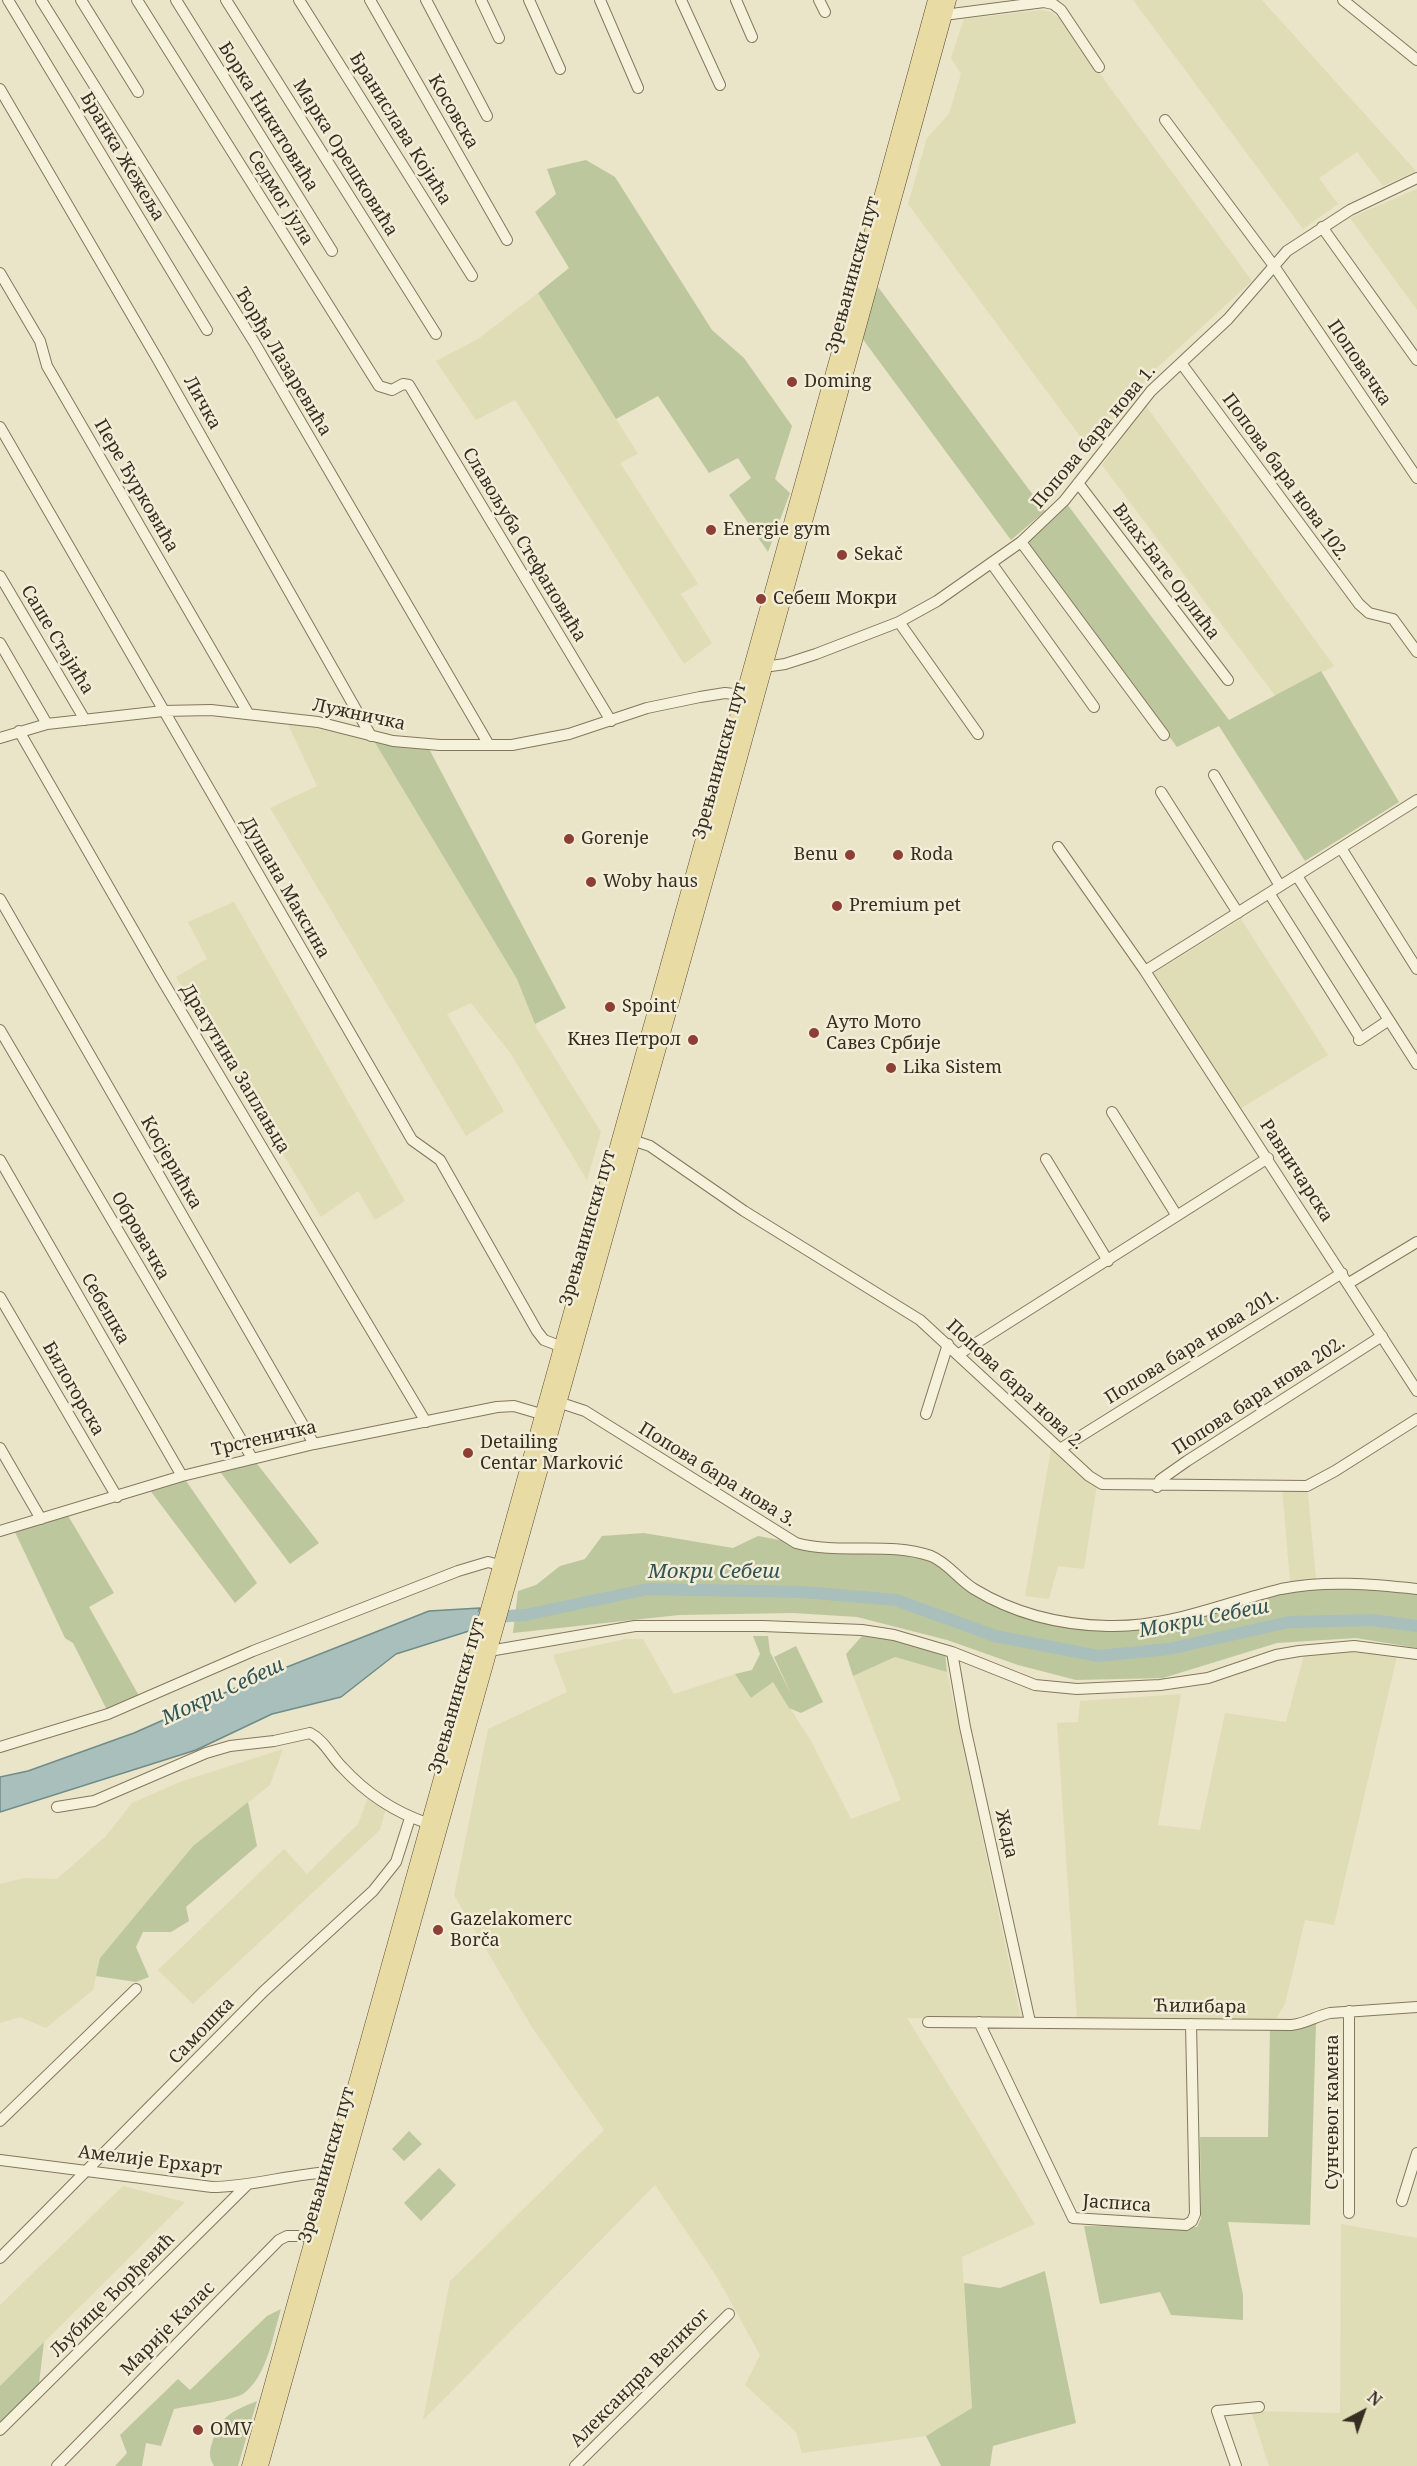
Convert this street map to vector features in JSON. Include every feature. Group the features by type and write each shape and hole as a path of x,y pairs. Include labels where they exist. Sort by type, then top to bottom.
{"main road":[{"name":"Зрењанински пут","path":"249,2466 427,1823 558,1402 743,695 935,0"},
{"name":"Зрењанински пут","path":"506,1566 541,1414 560,1346 626,1138 764,666 949,0"},
{"name":"Зрењанински пут","path":"261,2466 489,1651 489,1629"}],"street":[{"name":"Бранка Жежеља","path":"8,0 207,330"},
{"name":"Ђорђа Лазаревића","path":"41,0 254,342 489,745"},
{"path":"81,0 138,92"},
{"name":"Седмог јула","path":"137,0 379,386 392,390 403,384 409,385"},
{"name":"Борка Никитовића","path":"176,0 332,251"},
{"name":"Марка Орешковића","path":"226,0 436,334"},
{"name":"Бранислава Којића","path":"299,0 472,276"},
{"name":"Косовска","path":"370,0 507,240"},
{"path":"426,0 487,116"},
{"path":"481,0 500,38"},
{"path":"529,0 560,69"},
{"path":"600,0 638,88"},
{"path":"681,0 720,85"},
{"path":"736,0 753,37"},
{"path":"819,0 825,12"},
{"path":"1343,0 1417,60"},
{"path":"944,15 1044,2 1053,3 1061,10 1099,66"},
{"name":"Личка","path":"0,89 158,360 371,736"},
{"name":"Поповачка","path":"1165,120 1274,266 1417,478"},
{"name":"Попова бара нова 1.","path":"764,666 785,664 816,654 899,622 937,601 992,564 1050,517 1151,391 1239,308 1294,245 1350,210 1417,178"},
{"path":"1322,227 1417,360"},
{"name":"Пере Ђурковића","path":"0,273 40,341 47,366 248,713"},
{"name":"Попова бара нова 102.","path":"1181,363 1363,609 1393,619 1417,652"},
{"name":"Славољуба Стефановића","path":"409,385 611,721"},
{"name":"Душана Максина","path":"0,427 412,1140 440,1160 537,1331 544,1340 560,1346"},
{"name":"Влах-Бате Орлића","path":"1078,483 1228,680"},
{"path":"1021,542 1164,735"},
{"path":"992,564 1094,707"},
{"name":"Саше Стајића","path":"0,576 85,720"},
{"path":"899,622 978,734"},
{"path":"0,643 47,724"},
{"name":"Лужничка","path":"0,738 47,724 163,711 211,710 318,722 371,736 427,745 489,745 540,741 611,721 647,708 714,694 743,695"},
{"name":"Драгутина Заплањца","path":"19,731 161,978 426,1422"},
{"path":"1214,774 1280,886"},
{"path":"1161,792 1238,913"},
{"path":"1145,971 1414,802 1417,815"},
{"name":"Равничарска","path":"1058,847 1145,971 1417,1391"},
{"path":"1341,848 1417,969"},
{"path":"1297,876 1417,1065"},
{"path":"1269,893 1360,1039 1389,1020"},
{"name":"Косјерићка","path":"0,899 314,1444"},
{"name":"Обровачка","path":"0,1030 252,1458"},
{"path":"1112,1112 1177,1216"},
{"name":"Попова бара нова 2.","path":"626,1138 650,1146 744,1211 908,1311 959,1354 1089,1476 1102,1484 1156,1487 1307,1486 1417,1419"},
{"path":"959,1354 1268,1158"},
{"path":"1046,1159 1108,1261"},
{"name":"Себешка","path":"0,1160 182,1476"},
{"path":"1349,1283 1417,1242"},
{"name":"Попова бара нова 201.","path":"1060,1449 1342,1273"},
{"name":"Билогорска","path":"0,1297 117,1497"},
{"name":"Попова бара нова 202.","path":"1156,1487 1160,1480 1187,1461 1382,1336"},
{"path":"926,1414 948,1344"},
{"name":"Попова бара нова 3.","path":"558,1402 585,1412 796,1543 821,1549 886,1549 930,1556 940,1561 973,1589 1045,1620 1109,1626 1141,1625 1176,1619 1281,1590 1301,1587 1351,1584 1417,1589"},
{"name":"Трстеничка","path":"0,1531 182,1476 314,1444 508,1406 541,1414"},
{"path":"0,1448 41,1519"},
{"path":"0,1747 108,1714 252,1651 458,1571 484,1562 506,1566"},
{"path":"489,1651 635,1626 745,1626 880,1632 952,1652 1028,1683 1053,1689 1160,1685 1208,1677 1276,1655 1299,1651 1354,1646 1417,1654"},
{"name":"Жада","path":"952,1652 965,1727 1030,2022"},
{"path":"57,1808 94,1801 214,1750 310,1733 353,1779 410,1818 427,1823"},
{"name":"Самошка","path":"0,2258 97,2157 263,1992 384,1879 396,1862 410,1818"},
{"path":"0,2121 136,1989"},
{"name":"Ћилибара","path":"979,2022 1297,2024 1317,2016 1349,2011 1417,2007"},
{"name":"Сунчевог камена","path":"1349,2011 1349,2213"},
{"path":"928,2022 979,2022"},
{"name":"Јасписа","path":"979,2022 1073,2218 1186,2225 1192,2221 1195,2214 1191,2024"},
{"path":"1402,2201 1417,2153"},
{"name":"Амелије Ерхарт","path":"0,2160 212,2187 248,2184 297,2174 331,2172"},
{"name":"Љубице Ђорђевић","path":"0,2430 248,2184"},
{"name":"Марије Калас","path":"57,2466 279,2240 287,2236 313,2236"},
{"name":"Александра Великог","path":"575,2466 729,2314"},
{"path":"1236,2466 1217,2411 1259,2408"}],"shaded area":[{"path":"1133,0 1262,0 1416,171 1383,186 1357,152 1319,178 1338,204 1303,229"},
{"path":"1042,10 1051,12 1059,18 1252,281 1158,367 1091,451 908,204 927,138 949,114 961,74 951,58 964,19"},
{"path":"1417,189 1417,310 1350,218"},
{"path":"538,293 638,454 620,463 698,584 681,594 712,643 684,664 515,400 476,420 436,361 478,339"},
{"path":"1146,406 1334,666 1276,697 1102,465"},
{"path":"285,718 371,736 518,979 537,1029 601,1132 587,1180 511,1054 471,1003 447,1014 504,1111 466,1136 270,808 317,786"},
{"path":"234,902 405,1201 375,1220 358,1191 321,1217 176,977 207,959 188,922"},
{"path":"1241,919 1328,1055 1240,1109 1154,973"},
{"path":"1052,1444 1097,1485 1084,1569 1058,1566 1049,1599 1025,1596"},
{"path":"1307,1486 1316,1579 1290,1582 1282,1487"},
{"path":"625,1639 643,1639 674,1694 735,1674 752,1698 773,1681 811,1741 851,1819 901,1800 853,1676 895,1657 947,1672 1021,2019 907,2018 1035,2224 962,2257 972,2409 926,2436 802,2453 796,2432 745,2385 760,2355 717,2277 655,2185 423,2420 450,2281 604,2130 533,2029 454,1895 488,1729 567,1692 553,1655"},
{"path":"1351,1652 1397,1656 1334,1925 1305,1920 1285,2004 1275,2021 1077,2019 1057,1723 1078,1722 1080,1701 1181,1694 1158,1825 1200,1830 1225,1713 1286,1722 1304,1655"},
{"path":"283,1749 270,1785 193,1846 100,1958 93,1990 46,2028 20,2017 0,2023 0,1884 24,1878 57,1879 106,1836 132,1803 180,1782"},
{"path":"370,1792 387,1804 380,1830 193,2004 158,1970 284,1849 307,1874 358,1824"},
{"path":"123,2186 185,2202 0,2386 0,2305"},
{"path":"1341,2224 1417,2238 1417,2466 1269,2466 1251,2411 1340,2413"}],"green space":[{"path":"586,160 615,177 712,330 744,358 792,426 775,479 790,493 768,552 729,495 751,478 738,458 709,473 658,396 616,419 538,293 569,268 535,212 556,194 547,169"},
{"path":"878,287 1045,511 1011,540 859,334"},
{"path":"1067,504 1229,720 1321,671 1399,802 1305,861 1219,726 1177,747 1026,543"},
{"path":"371,736 427,745 566,1008 535,1024 517,979"},
{"path":"254,1460 319,1543 290,1564 218,1469"},
{"path":"184,1478 257,1583 235,1603 149,1489"},
{"path":"67,1514 114,1593 89,1607 143,1703 110,1716 73,1643 65,1638 14,1530"},
{"path":"644,1533 733,1548 758,1536 796,1543 931,1556 960,1579 1045,1620 1141,1625 1301,1587 1417,1589 1417,1648 1356,1638 1277,1643 1163,1678 1076,1680 1018,1665 947,1640 857,1617 793,1613 679,1615 513,1633 518,1591 536,1585 560,1566 585,1559 602,1536"},
{"path":"753,1636 768,1636 770,1652 792,1696 774,1657 796,1646 823,1702 801,1713 789,1708 773,1682 751,1698 735,1674 752,1670 760,1654"},
{"path":"862,1636 886,1638 945,1653 947,1672 895,1657 853,1676 846,1654"},
{"path":"248,1802 257,1846 186,1907 189,1921 171,1932 143,1932 136,1947 149,1977 136,1982 96,1976 100,1958 193,1846"},
{"path":"1316,2023 1310,2225 1228,2222 1243,2295 1243,2320 1171,2315 1160,2292 1100,2304 1084,2226 1197,2227 1201,2218 1200,2137 1268,2137 1270,2028 1306,2027"},
{"path":"409,2131 422,2144 404,2161 392,2149"},
{"path":"439,2168 456,2185 421,2221 404,2203"},
{"path":"1045,2271 1076,2423 993,2446 990,2466 941,2466 926,2436 972,2408 964,2283 1000,2288"},
{"path":"281,2309 268,2355 251,2387 243,2394 221,2401 174,2409 161,2446 146,2443 142,2466 115,2466 127,2453 120,2435 178,2379 190,2390 267,2316"},
{"path":"44,2342 38,2392 0,2430 0,2386"},
{"path":"257,2401 238,2466 214,2466 210,2457 210,2449 219,2426 234,2412"}],"water":[{"path":"480,1608 469,1631 396,1654 341,1697 272,1714 196,1750 0,1812 0,1777 28,1771 134,1733 249,1682 429,1611"}],"waterway":[{"name":"Мокри Себеш","path":"459,1619 525,1615 648,1589 803,1592 896,1600 995,1636 1098,1656 1169,1649 1289,1622 1372,1620 1417,1626"}],"place":[{"name":"Doming","path":"792,382"},
{"name":"Energie gym","path":"711,530"},
{"name":"Sekač","path":"842,555"},
{"name":"Себеш Мокри","path":"761,599"},
{"name":"Gorenje","path":"569,839"},
{"name":"Benu","path":"850,855"},
{"name":"Roda","path":"898,855"},
{"name":"Woby haus","path":"591,882"},
{"name":"Premium pet","path":"837,906"},
{"name":"Spoint","path":"610,1007"},
{"name":"Ауто Мото Савез Србије","path":"814,1033"},
{"name":"Кнез Петрол","path":"693,1040"},
{"name":"Lika Sistem","path":"891,1068"},
{"name":"Detailing Centar Marković","path":"468,1453"},
{"name":"Gazelakomerc Borča","path":"438,1930"},
{"name":"OMV","path":"198,2430"}]}
